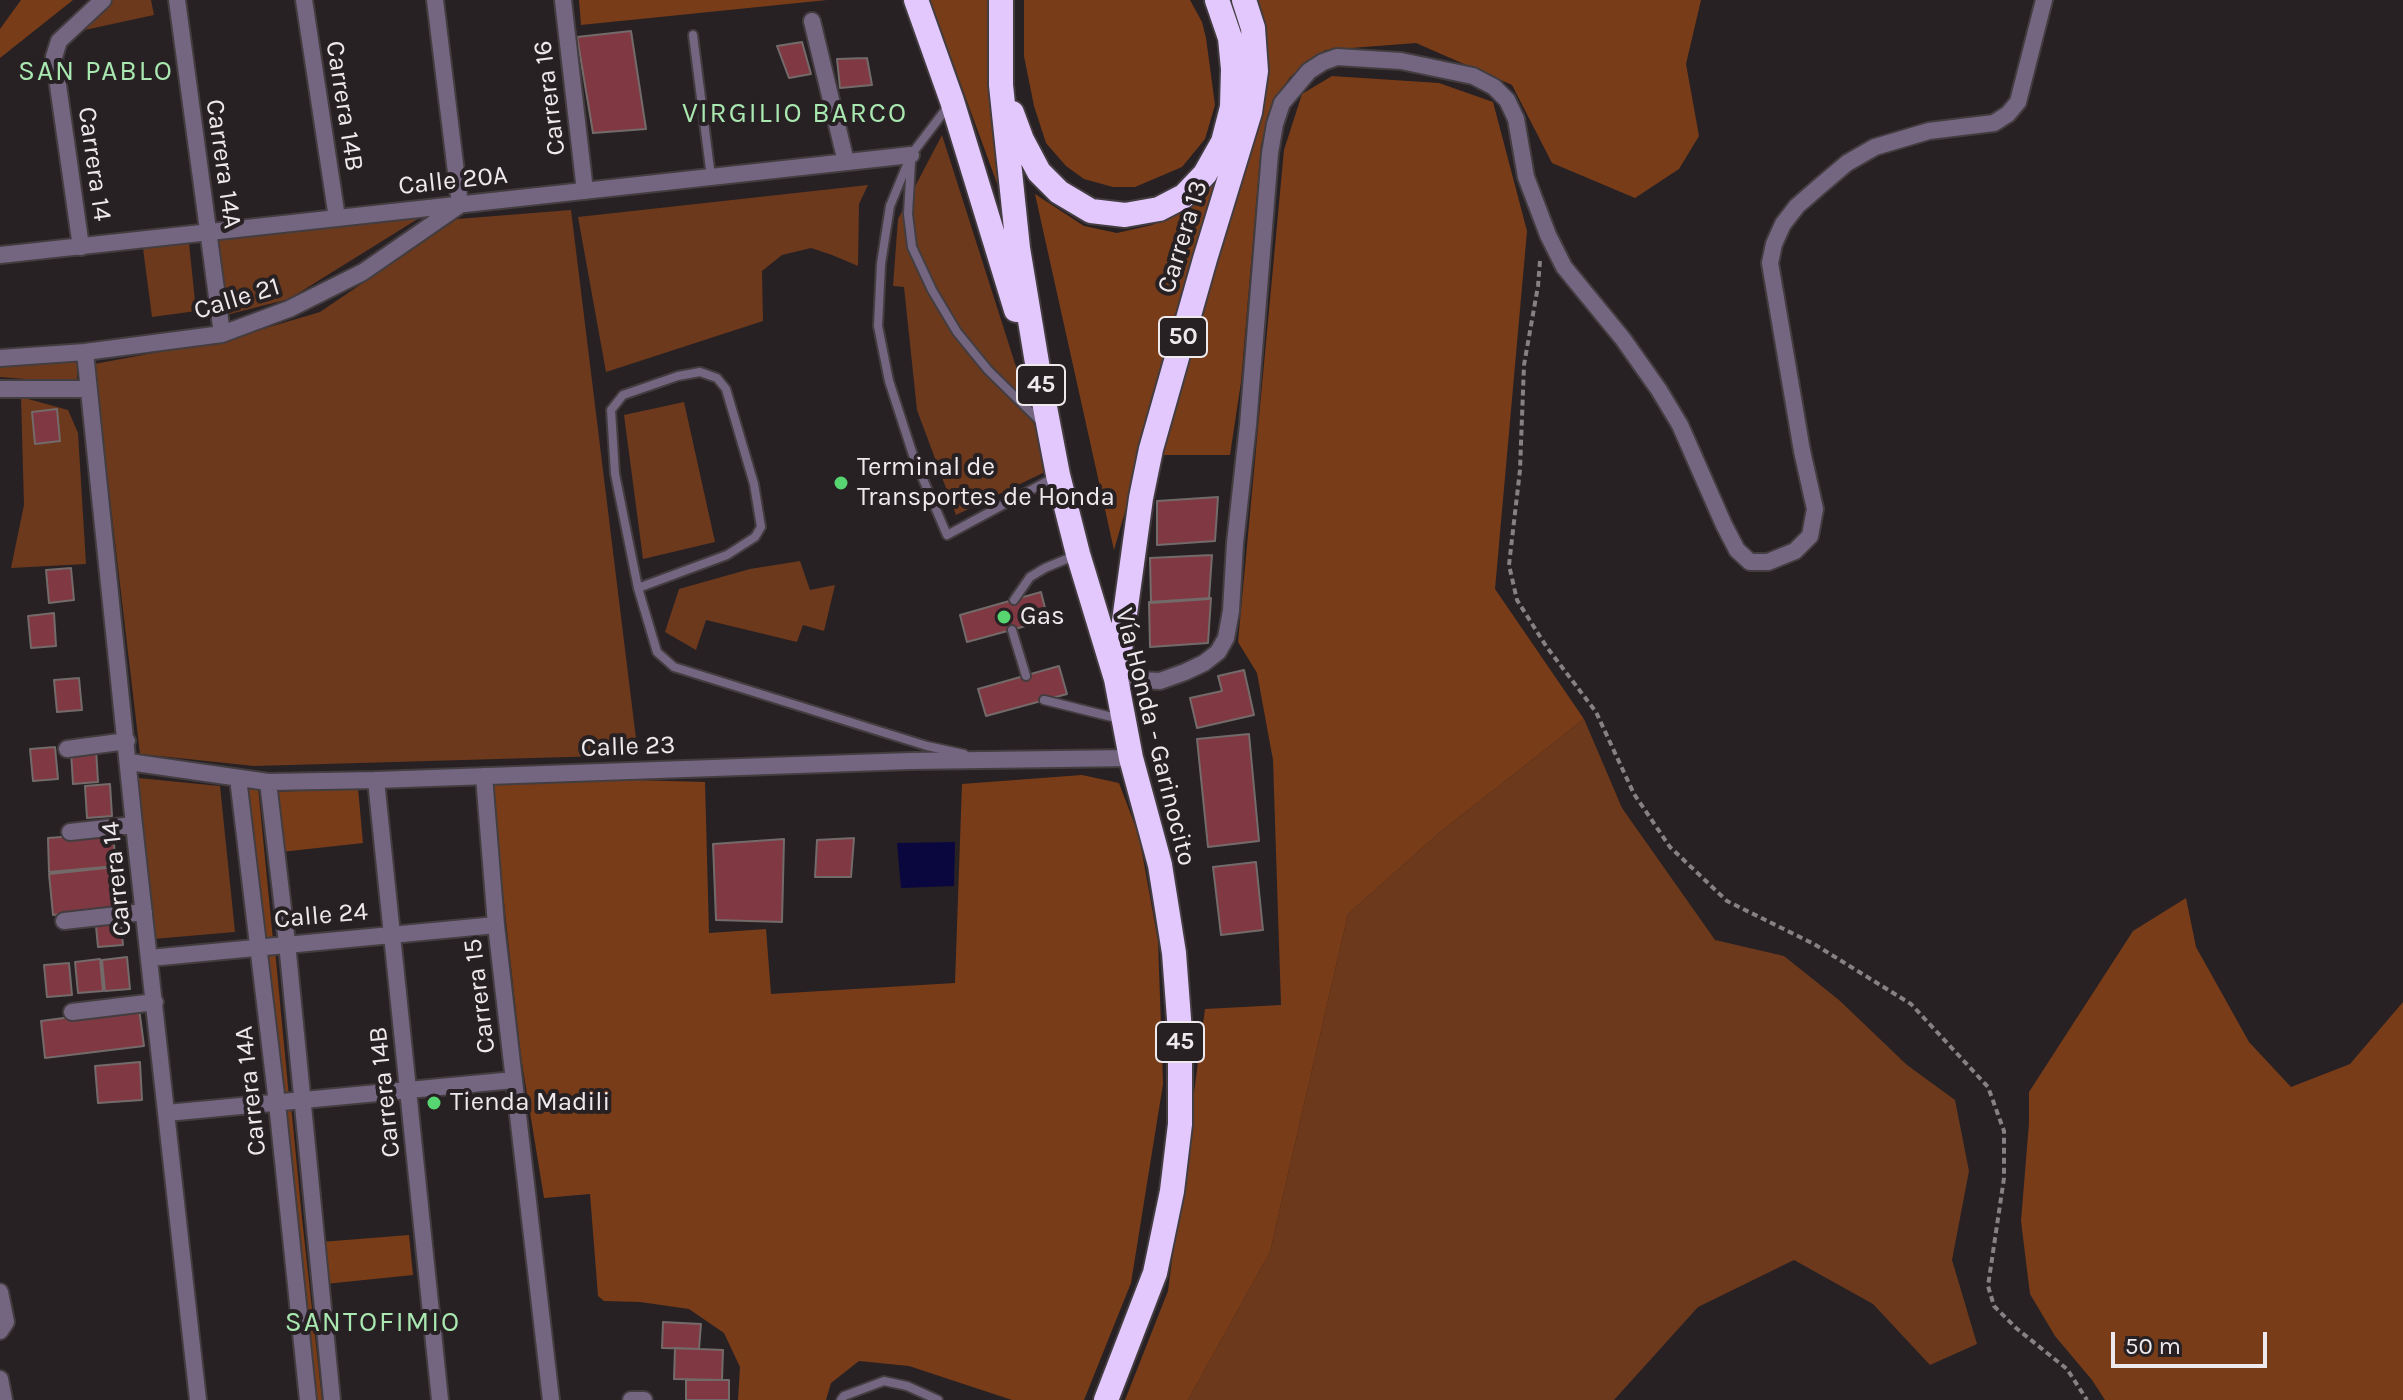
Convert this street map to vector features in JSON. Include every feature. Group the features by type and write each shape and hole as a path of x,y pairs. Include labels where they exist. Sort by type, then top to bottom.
{"highway":[{"path":"916,0 952,101 1040,381"},
{"path":"1001,0 1001,85"},
{"name":"Carrera 13","path":"1001,85 1022,140 1039,172 1059,192 1091,211 1125,215 1159,209 1184,196 1205,174 1223,142 1232,107 1233,69 1230,38 1217,0"},
{"name":"Carrera 13","path":"1116,679 1141,498 1151,449 1250,112 1256,71 1253,28 1244,0"},
{"name":"Vía Honda - Garinocito","path":"1001,85 1018,248 1058,475 1116,679 1131,758 1160,865 1174,953 1180,1032 1180,1124 1172,1191 1155,1273 1106,1400"}],"street":[{"name":"Carrera 14","path":"81,247 54,57 59,41 103,0"},
{"name":"Carrera 14A","path":"177,0 222,334"},
{"name":"Carrera 14B","path":"304,0 337,218"},
{"path":"435,0 460,205"},
{"name":"Carrera 16","path":"563,0 585,191"},
{"path":"1116,679 1160,681 1185,672 1218,652 1226,638 1248,425 1270,153 1282,103 1309,71 1337,57 1401,61 1473,76 1494,87 1507,100 1516,119 1526,177 1564,267 1623,339 1659,390 1680,425 1737,550 1750,562 1768,562 1795,551 1810,536 1815,509 1770,263 1783,224 1797,206 1847,163 1875,147 1929,131 1994,123 2008,114 2018,102 2044,0"},
{"path":"812,21 846,162"},
{"name":"Calle 20A","path":"0,255 911,155"},
{"name":"Calle 21","path":"0,358 85,352 222,334 289,309 363,272 460,205"},
{"name":"Carrera 14","path":"85,352 198,1400"},
{"path":"0,389 88,389"},
{"path":"67,749 127,741"},
{"name":"Calle 23","path":"129,762 268,782 1131,758"},
{"name":"Carrera 15","path":"484,776 496,925 551,1400"},
{"name":"Carrera 14A","path":"238,778 277,1103 308,1400"},
{"name":"Carrera 14B","path":"376,780 440,1400"},
{"name":"Carrera 14A","path":"268,782 332,1400"},
{"path":"70,832 134,825"},
{"path":"64,921 144,912"},
{"name":"Calle 24","path":"150,958 496,925"},
{"path":"72,1012 155,1002"},
{"path":"167,1113 514,1080"},
{"path":"0,1292 6,1322 0,1331"},
{"path":"0,1379 4,1400"},
{"path":"631,1400 644,1400"}],"lane":[{"path":"693,35 711,177"},
{"path":"952,101 911,155 890,206 881,264 878,326 889,381 914,458 947,535 1058,475"},
{"path":"911,155 908,214 912,247 932,290 957,332 988,370 1050,431"},
{"path":"638,588 727,555 755,537 761,527 754,484 726,389 717,378 700,372 678,376 623,395 611,410 615,474 638,588 657,652 674,667 927,746 989,760"},
{"path":"1014,600 1030,577 1078,554"},
{"path":"1012,630 1026,676"},
{"path":"1044,700 1123,720"},
{"path":"841,1400 844,1396 884,1381 907,1386 938,1400"}],"path":[{"path":"1543,223 1538,286 1524,365 1520,470 1509,565 1517,600 1546,646 1596,712 1634,794 1670,847 1727,901 1814,944 1911,1004 1988,1087 2004,1131 2004,1178 1988,1286 1994,1306 2067,1369 2087,1400"}],"shaded area":[{"path":"21,0 73,0 0,58 0,29"},
{"path":"104,0 151,0 154,15 66,34"},
{"path":"579,0 827,0 581,25"},
{"path":"930,0 991,0 1002,197"},
{"path":"1024,0 1190,0 1202,22 1206,38 1215,105 1205,139 1182,167 1135,187 1113,187 1084,179 1066,166 1046,143 1034,106 1024,56"},
{"path":"1256,0 1701,0 1686,64 1699,136 1679,169 1635,198 1552,163 1512,85 1416,43 1325,50 1290,77 1274,101 1261,145 1241,382 1230,455 1158,455"},
{"path":"1332,76 1439,83 1493,102 1527,231 1495,589 1584,719 1439,833 1348,914 1270,1252 1188,1400 1125,1400 1168,1291 1205,1009 1281,1005 1273,760 1257,673 1238,642 1284,150 1302,94"},
{"path":"942,135 1049,470 956,515 917,410 904,287 893,286 898,219"},
{"path":"1222,174 1114,550 1035,194 1084,226 1117,233 1152,225 1186,208"},
{"path":"868,185 859,204 858,266 811,248 782,255 762,271 763,321 606,372 578,217"},
{"path":"571,210 638,755 254,766 140,754 94,364 229,339 320,312 457,219"},
{"path":"424,215 289,299 222,316 209,239"},
{"path":"189,243 196,311 152,317 143,248"},
{"path":"78,358 76,398 38,380 0,377 0,362"},
{"path":"21,397 68,410 78,433 86,564 11,568 24,505"},
{"path":"684,402 715,542 643,559 624,415"},
{"path":"800,561 810,590 835,585 824,631 803,625 797,642 706,620 696,650 665,632 679,589 750,569"},
{"path":"1584,719 1622,808 1715,940 1784,956 1839,1000 1907,1065 1955,1100 1969,1171 1952,1260 1977,1344 1930,1365 1873,1304 1794,1260 1698,1307 1614,1400 1188,1400 1270,1252 1348,914 1439,833"},
{"path":"1082,775 1119,783 1139,836 1158,941 1163,1084 1131,1283 1084,1400 1012,1400 909,1366 859,1361 831,1383 826,1400 738,1400 740,1367 724,1333 689,1309 604,1301 598,1296 590,1194 544,1198 521,1057 490,776 705,782 709,933 766,929 771,994 955,983 962,784"},
{"path":"138,778 220,786 235,932 153,939"},
{"path":"233,784 258,787 273,940 252,942"},
{"path":"358,788 363,843 281,852 275,792"},
{"path":"955,842 954,886 901,888 897,843"},
{"path":"2186,898 2196,947 2249,1042 2291,1087 2350,1064 2403,1002 2403,1400 2105,1400 2055,1336 2030,1294 2021,1221 2029,1092 2133,931"},
{"path":"275,950 289,1097 273,1098 255,951"},
{"path":"291,1105 322,1400 307,1400 273,1106"},
{"path":"409,1235 413,1275 325,1284 321,1242"}],"building":[{"path":"631,31 646,129 593,133 577,37"},
{"path":"802,42 811,74 789,78 777,46"},
{"path":"867,58 872,85 840,88 837,59"},
{"path":"57,409 60,441 35,444 32,412"},
{"path":"1218,497 1215,541 1157,545 1157,501"},
{"path":"1212,555 1209,599 1151,603 1150,558"},
{"path":"71,568 74,600 49,603 46,570"},
{"name":"Gas","path":"1041,592 1048,620 967,642 960,615"},
{"path":"1211,598 1208,643 1150,647 1149,602"},
{"path":"54,613 56,646 31,648 28,616"},
{"path":"1059,666 1067,694 986,716 978,689"},
{"path":"1244,670 1254,715 1197,728 1190,698 1222,691 1218,676"},
{"path":"79,678 82,710 57,712 54,680"},
{"path":"1249,734 1259,841 1208,847 1197,739"},
{"path":"55,747 58,779 33,781 30,749"},
{"path":"96,749 98,782 73,784 71,752"},
{"path":"110,784 112,816 87,818 85,786"},
{"path":"113,833 116,866 49,872 48,838"},
{"path":"854,838 851,877 815,877 817,840"},
{"path":"784,839 782,922 716,920 713,844"},
{"path":"1256,862 1263,930 1221,935 1213,867"},
{"path":"116,867 120,908 53,915 49,874"},
{"path":"120,913 123,945 98,947 95,916"},
{"path":"127,957 130,989 105,991 102,960"},
{"path":"100,959 103,991 78,993 75,962"},
{"path":"69,963 72,995 47,997 44,965"},
{"path":"139,1008 144,1046 45,1058 41,1021"},
{"path":"140,1062 142,1100 98,1103 95,1066"},
{"path":"663,1322 701,1324 699,1349 662,1348"},
{"path":"675,1348 723,1350 722,1380 674,1379"},
{"path":"686,1380 729,1380 729,1400 686,1400"}],"place":[{"name":"Terminal de Transportes de Honda","path":"841,483"},
{"name":"Gas","path":"1004,617"},
{"name":"Tienda Madili","path":"434,1103"}],"district":[{"name":"SAN PABLO","path":"96,72"},
{"name":"VIRGILIO BARCO","path":"795,114"},
{"name":"SANTOFIMIO","path":"373,1323"}]}
